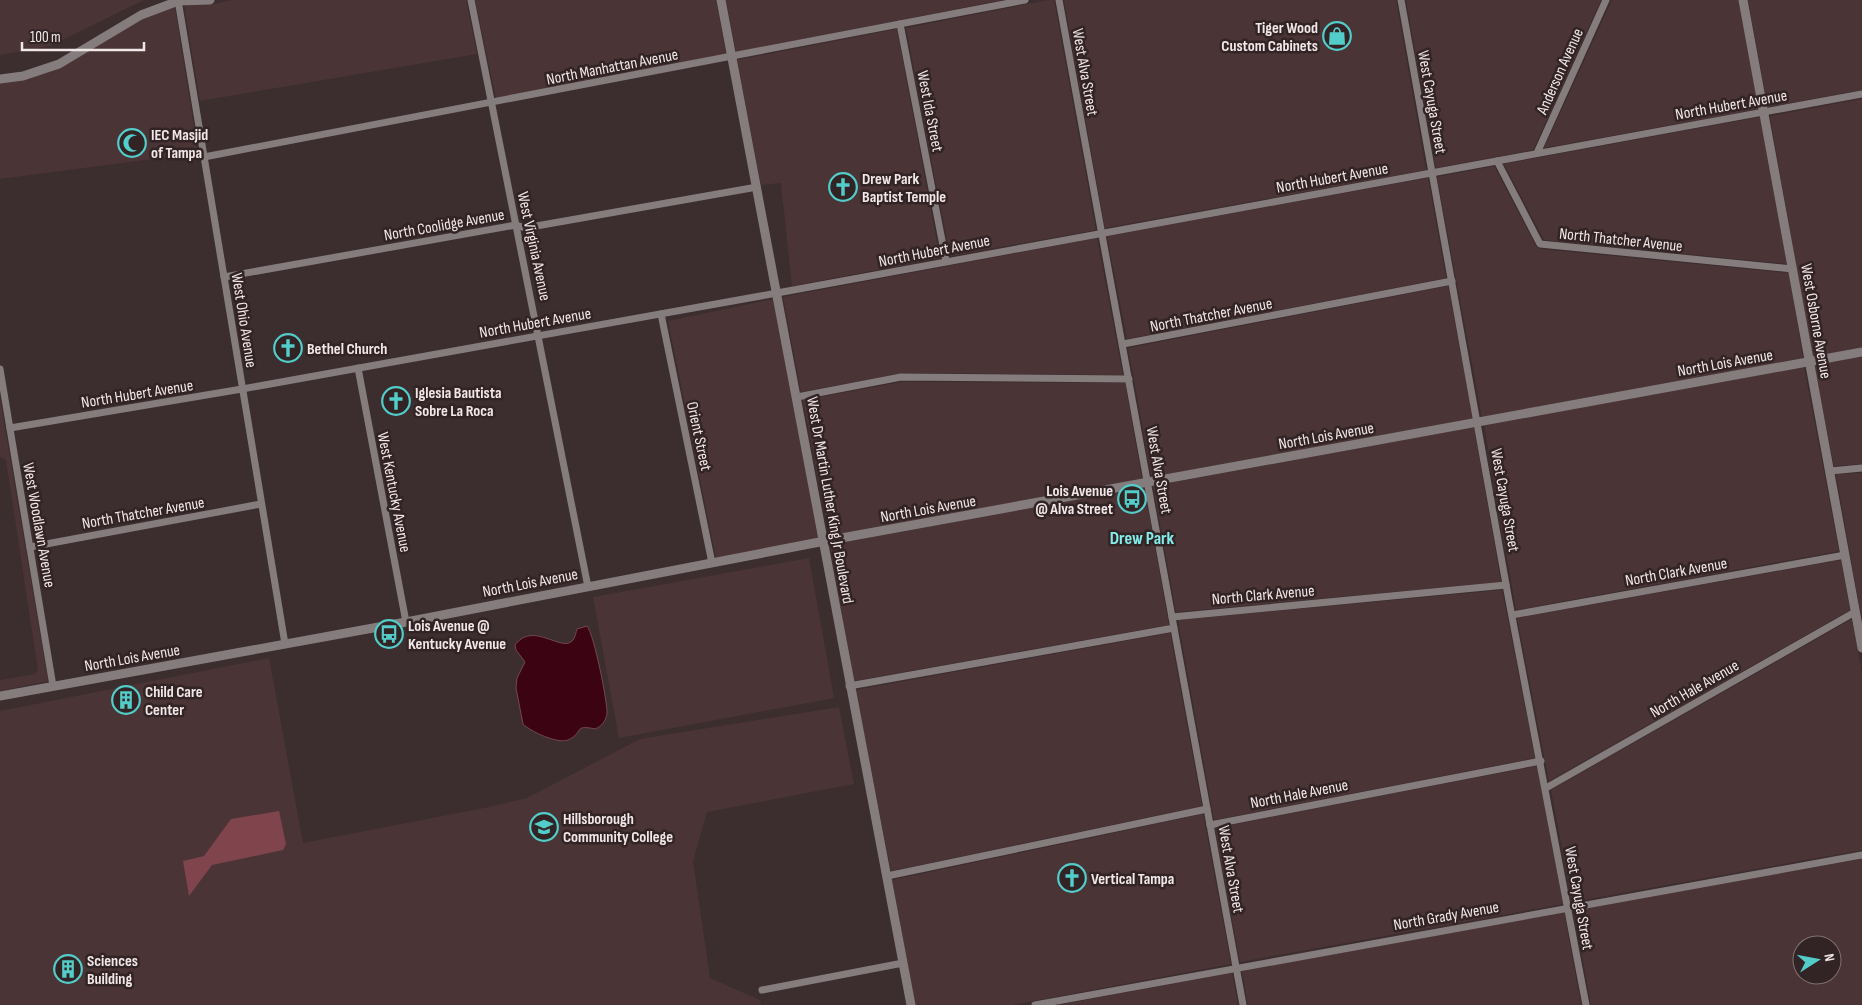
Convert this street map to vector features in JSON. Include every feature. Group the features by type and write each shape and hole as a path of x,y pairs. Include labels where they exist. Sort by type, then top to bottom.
{"street":[{"path":"0,79 23,76 60,64 141,15 179,0 210,0"},
{"name":"West Ohio Avenue","path":"179,0 285,644"},
{"name":"West Virginia Avenue","path":"470,0 539,335 588,587"},
{"name":"West Dr Martin Luther King Jr Boulevard","path":"721,0 825,541 849,686 911,1005"},
{"name":"North Manhattan Avenue","path":"204,157 1025,0"},
{"name":"West Alva Street","path":"1059,0 1243,1005"},
{"name":"West Cayuga Street","path":"1401,0 1506,585 1586,1005"},
{"name":"Anderson Avenue","path":"1537,153 1606,0"},
{"name":"West Osborne Avenue","path":"1743,0 1862,648"},
{"name":"West Ida Street","path":"900,24 946,262"},
{"name":"North Hubert Avenue","path":"10,428 242,389 778,293 1862,94"},
{"name":"North Thatcher Avenue","path":"1497,161 1540,244 1793,269"},
{"name":"North Coolidge Avenue","path":"224,277 516,224 525,228 757,187"},
{"name":"North Thatcher Avenue","path":"1123,344 1452,281"},
{"name":"Orient Street","path":"661,314 712,563"},
{"name":"North Lois Avenue","path":"0,696 406,622 825,541 1862,352"},
{"name":"West Kentucky Avenue","path":"358,368 406,622"},
{"name":"West Woodlawn Avenue","path":"0,369 54,686"},
{"path":"797,397 902,377 1129,379"},
{"path":"1830,471 1862,468"},
{"name":"North Thatcher Avenue","path":"30,547 262,504"},
{"name":"North Clark Avenue","path":"1512,615 1845,555"},
{"name":"North Clark Avenue","path":"1172,617 1506,585"},
{"name":"North Hale Avenue","path":"1546,788 1855,612"},
{"path":"849,686 1174,628"},
{"name":"North Hale Avenue","path":"1210,825 1541,761"},
{"path":"887,876 1207,809"},
{"name":"North Grady Avenue","path":"1035,1005 1862,855"},
{"path":"762,990 903,963"}],"shaded area":[{"path":"0,0 144,0 50,46 0,55"},
{"path":"232,0 466,0 477,54 200,101 184,5 214,4"},
{"path":"475,0 716,0 726,54 496,98"},
{"path":"726,0 1003,0 736,52"},
{"path":"1054,0 1096,230 950,256 906,28"},
{"path":"1064,0 1396,0 1426,170 1105,228"},
{"path":"1406,0 1601,0 1533,150 1436,168"},
{"path":"1612,0 1739,0 1759,109 1544,148"},
{"path":"1748,0 1862,0 1862,90 1768,107"},
{"path":"175,7 198,153 0,179 0,83 47,73 143,18"},
{"path":"897,29 940,258 792,286 781,183 761,185 737,60"},
{"path":"1862,99 1862,347 1812,357 1770,116"},
{"path":"1760,117 1787,264 1544,240 1504,164"},
{"path":"1494,166 1536,246 1540,249 1789,273 1803,358 1482,417 1437,177"},
{"path":"1428,178 1446,278 1127,339 1107,236"},
{"path":"1097,238 1123,375 902,373 801,392 783,297"},
{"path":"1448,286 1473,419 1152,477 1128,348"},
{"path":"774,299 820,538 716,558 668,321"},
{"path":"1862,356 1862,464 1834,466 1814,365"},
{"path":"1804,367 1839,551 1516,610 1484,425"},
{"path":"902,382 1125,383 1142,479 829,536 803,400"},
{"path":"0,398 48,681 0,691 0,680 35,674 38,670 6,460 0,457"},
{"path":"1474,427 1501,582 1176,612 1153,486"},
{"path":"1862,473 1862,622 1836,474"},
{"path":"1144,487 1169,625 853,681 830,545"},
{"path":"809,558 834,698 619,738 593,597"},
{"path":"1841,560 1850,610 1549,781 1517,618"},
{"path":"1502,590 1535,758 1214,820 1178,620"},
{"path":"1852,619 1862,673 1862,850 1572,902 1551,790"},
{"path":"587,626 597,655 607,714 601,725 595,729 581,728 576,735 568,740 558,740 545,736 523,724 516,688 517,678 525,662 516,650 515,645 522,638 530,636 539,636 568,643 574,639 577,629"},
{"path":"1170,633 1202,806 891,871 855,690"},
{"name":"Hillsborough Community College","path":"269,658 303,843 527,798 640,739 839,707 854,784 707,812 693,861 710,978 760,1000 761,1005 0,1005 0,711"},
{"path":"1537,766 1563,904 1240,962 1215,828"},
{"path":"279,811 286,844 283,850 212,865 189,896 183,861 204,856 231,819"},
{"path":"1203,814 1231,964 1012,1005 915,1005 892,880"},
{"path":"1862,859 1862,1005 1591,1005 1574,910"},
{"path":"1564,912 1581,1005 1248,1005 1242,971"},
{"path":"1232,973 1238,1005 1058,1005"}],"place":[{"name":"Tiger Wood Custom Cabinets","path":"1337,36"},
{"name":"IEC Masjid of Tampa","path":"132,143"},
{"name":"Drew Park Baptist Temple","path":"843,187"},
{"name":"Bethel Church","path":"288,348"},
{"name":"Iglesia Bautista Sobre La Roca","path":"396,401"},
{"name":"Lois Avenue @ Alva Street","path":"1132,499"},
{"name":"Lois Avenue @ Kentucky Avenue","path":"389,634"},
{"name":"Child Care Center","path":"126,700"},
{"name":"Hillsborough Community College","path":"544,827"},
{"name":"Vertical Tampa","path":"1072,878"},
{"name":"Sciences Building","path":"68,969"}],"district":[{"name":"Drew Park","path":"1142,538"}]}
